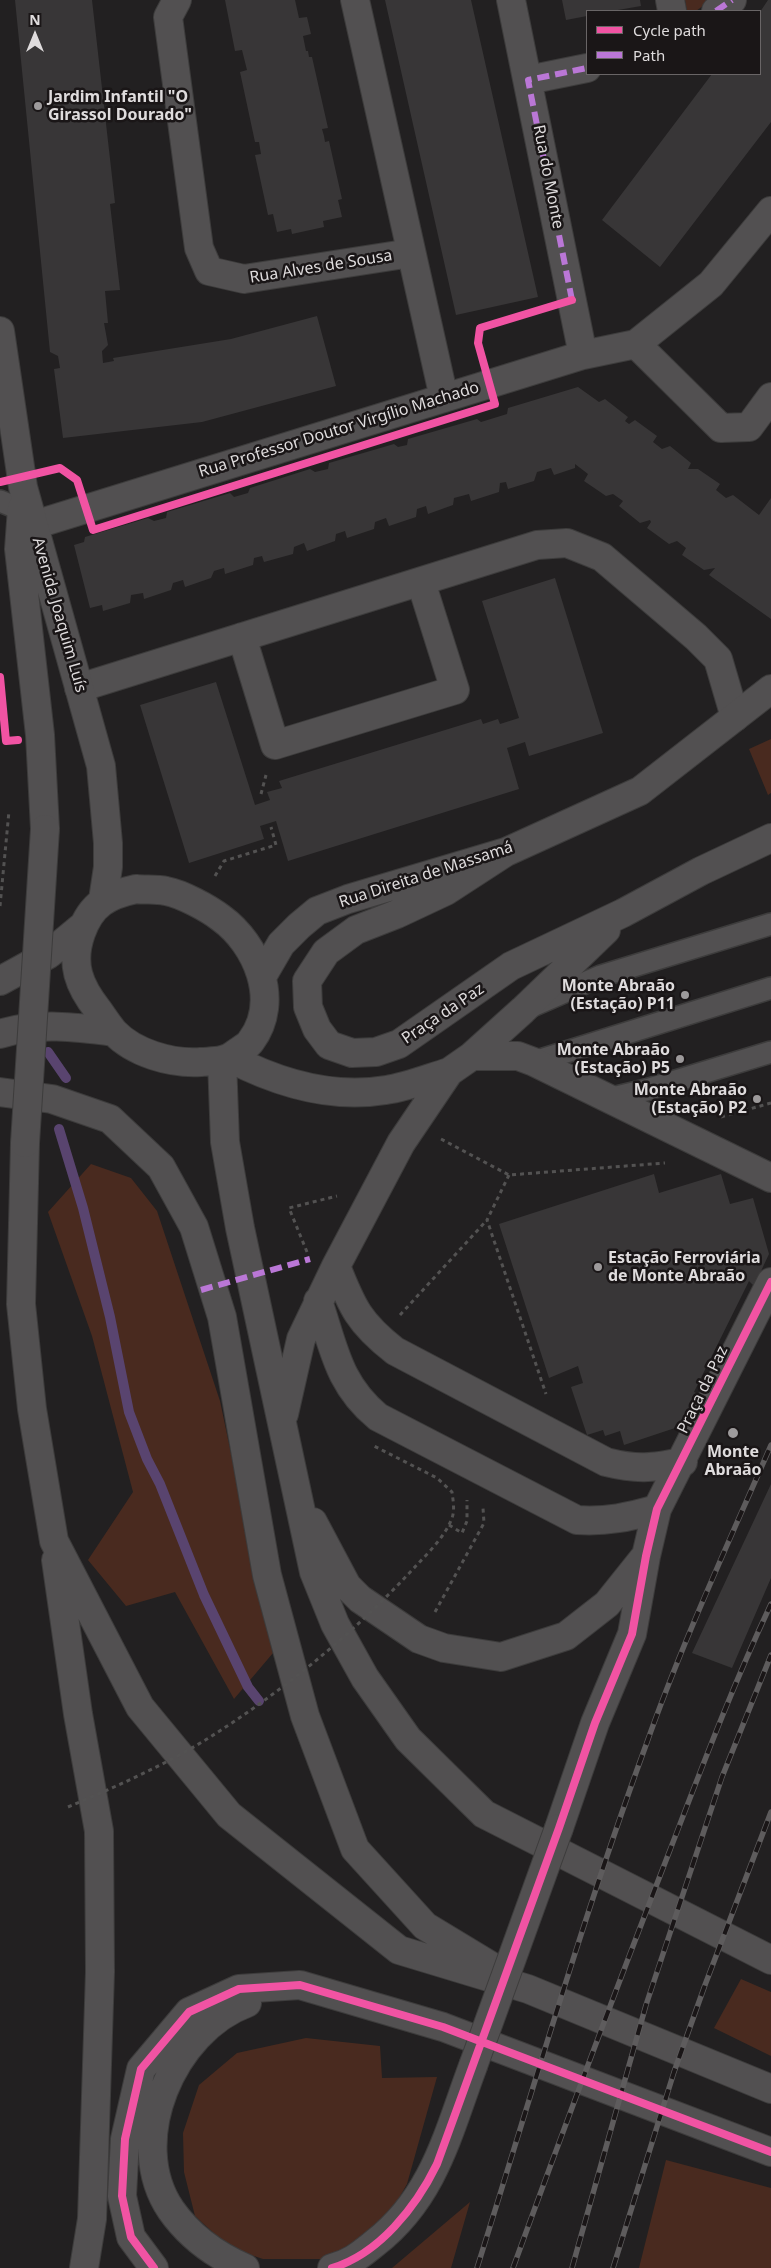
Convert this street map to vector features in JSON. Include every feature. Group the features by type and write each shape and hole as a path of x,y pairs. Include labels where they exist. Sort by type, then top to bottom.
{"street":[{"name":"Rua Alves de Sousa","path":"177,0 168,17 199,248 209,271 244,279 411,253"},
{"name":"Rua Alves de Sousa","path":"355,0 444,398"},
{"name":"Rua do Monte","path":"510,0 528,80 583,355"},
{"path":"717,10 732,0"},
{"path":"528,80 586,68"},
{"name":"Rua Professor Doutor Virgílio Machado","path":"20,506 444,398 583,355 636,344 711,284 771,211"},
{"name":"Avenida Joaquim Luís","path":"0,331 20,506 79,688 101,766 106,805 108,867 103,900"},
{"path":"636,344 721,428 748,427 771,397"},
{"path":"20,506 19,549 40,734 45,830 25,1143 21,1304 32,1409 54,1541 78,1714 99,1831 100,1972 93,2209 84,2268"},
{"path":"79,688 537,545 567,543 602,557 696,637 718,659 735,717"},
{"path":"242,637 275,745 456,690 421,582"},
{"name":"Rua Direita de Massamá","path":"263,975 281,944 317,911 348,899 506,852 640,790 771,689"},
{"path":"282,1421 301,1339 318,1301 323,1262 413,1124 450,1072 472,1056 523,1010 624,913 700,871 771,838"},
{"name":"Praça da Paz","path":"506,852 446,891 397,914 356,930 326,952 307,981 308,1007 317,1029 329,1045 352,1053 376,1052 399,1044 511,966 624,913"},
{"path":"226,1059 251,1041 262,1018 265,997 263,975 243,937 221,918 199,905 168,891 136,889 120,892 103,900 91,912 84,925 76,947 77,968 83,991 114,1032 134,1047 166,1059 188,1063 226,1059 263,1075 308,1088 346,1093 360,1094 388,1090 450,1072"},
{"path":"0,981 49,954 84,925"},
{"path":"0,1034 15,1029 69,1026 114,1032"},
{"path":"472,1056 518,1056 534,1062 771,1178"},
{"path":"226,1059 225,1142 240,1228 314,1572 335,1624 365,1678 408,1739 484,1814 771,1960"},
{"path":"0,1092 52,1099 110,1119 161,1167 194,1227 222,1317 267,1575 305,1716 355,1849 425,1926 528,1989"},
{"path":"323,1262 361,1320 378,1338 396,1351 606,1462 626,1467 648,1469 682,1462"},
{"name":"Praça da Paz","path":"332,2268 350,2263 383,2237 410,2208 425,2188 437,2164 559,1828 595,1723 632,1634 646,1556 657,1509 771,1282"},
{"path":"318,1301 342,1375 359,1400 378,1417 577,1520 619,1520 657,1509"},
{"path":"296,1487 324,1545 347,1586 360,1599 420,1639 444,1648 501,1657 566,1636 607,1604 646,1556"},
{"path":"54,1541 140,1707 229,1816 399,1950 528,1989 771,2088"},
{"path":"154,2268 131,2237 122,2196 125,2139 141,2070 189,2012 239,1989 300,1985 444,2027 771,2152"},
{"path":"245,2268 219,2256 192,2236 170,2208 156,2174 153,2137 158,2108 170,2072 196,2036 231,2009 265,1996 300,1994 344,1998"}],"lane":[{"path":"523,1010 601,976 771,924"},
{"path":"534,1062 771,988"},
{"path":"608,1099 646,1090 771,1052"}],"path":[{"path":"0,906 10,802"},
{"path":"199,905 224,861 276,845 271,827"},
{"path":"413,1124 509,1175 685,1162 706,1121 771,1103"},
{"path":"509,1175 487,1220 555,1421 549,1433"},
{"path":"289,1208 323,1262"},
{"path":"68,1807 122,1785 206,1739 276,1692 330,1649 382,1602 429,1552 449,1526 453,1517 452,1492 438,1478 372,1445"},
{"path":"449,1526 462,1532 467,1521 467,1491"}],"shaded area":[{"path":"685,0 711,0 697,10 687,10"},
{"path":"771,739 771,793 768,795 749,749"},
{"path":"91,1164 131,1178 157,1211 220,1401 273,1653 234,1699 175,1592 126,1606 88,1560 133,1492 92,1336 48,1212"},
{"path":"741,1979 771,1992 771,2056 714,2028"},
{"path":"306,2038 380,2046 382,2078 437,2077 407,2184 391,2212 362,2242 321,2259 263,2259 230,2248 195,2216 184,2172 183,2133 199,2085 237,2053"},
{"path":"666,2160 771,2188 771,2268 639,2268"},
{"path":"470,2202 451,2268 392,2268"}],"building":[{"path":"15,0 92,0 115,203 110,204 120,290 105,291 108,323 104,323 108,345 102,351 103,363 114,361 113,358 231,339 317,316 336,386 202,422 63,438 54,369 60,368 58,356 50,352"},
{"path":"225,0 295,0 299,18 307,17 311,34 303,36 306,51 308,51 309,57 312,57 328,128 322,129 325,142 329,141 342,199 338,200 342,217 323,221 324,227 292,234 291,229 277,232 273,214 268,215 255,155 261,154 259,142 255,142 240,72 247,70 242,50 235,51"},
{"path":"385,0 471,0 538,297 456,315"},
{"path":"562,0 640,0 641,6 618,10 586,10 586,16 566,20"},
{"path":"768,0 771,0 771,122 660,267 602,220 711,75 761,75 761,10"},
{"path":"578,387 599,402 605,399 628,417 625,421 629,424 635,420 657,436 653,442 662,449 670,446 691,463 688,469 698,469 720,484 716,490 726,498 733,495 759,515 771,498 771,619 709,575 715,568 704,570 682,555 686,548 677,541 669,544 647,528 651,522 650,520 640,523 619,506 623,501 613,494 606,496 584,481 588,474 575,464 575,468 554,475 551,468 537,472 534,481 508,489 506,482 500,483 499,492 471,501 469,494 454,498 453,505 428,514 426,506 417,509 416,517 389,526 386,518 375,522 374,529 347,538 345,531 336,534 335,541 307,551 304,543 294,547 293,554 264,562 262,556 254,558 253,565 225,574 224,568 214,571 211,578 185,587 183,580 173,583 171,590 144,599 143,593 131,595 130,603 103,611 102,605 90,608 74,545 84,542 85,537 148,518 154,521 166,518 167,512 230,493 234,497 248,493 250,488 310,469 315,472 328,469 329,463 394,444 398,447 407,445 408,439 477,419 481,422 507,414 508,408"},
{"path":"555,578 603,733 529,756 525,742 507,748 519,789 288,861 276,821 260,826 264,839 189,863 140,705 216,682 255,805 270,800 267,792 282,788 279,781 481,719 483,724 498,719 500,724 519,718 482,601"},
{"name":"Monte Abraão","path":"654,1174 659,1193 721,1174 730,1204 753,1198 769,1254 754,1286 749,1281 694,1392 698,1394 681,1426 624,1445 620,1431 605,1436 603,1430 587,1435 571,1387 583,1383 578,1366 549,1378 499,1224"},
{"path":"771,1484 771,1578 732,1668 692,1653"}],"waterway":[{"path":"48,1052 66,1078"},
{"path":"59,1129 83,1208 110,1317 129,1412 204,1595 248,1687 259,1701"}],"railway":[{"path":"477,2268 579,1940 646,1745 690,1631 771,1445"},
{"path":"513,2268 610,2006 694,1788 771,1604"},
{"path":"572,2268 646,2005 722,1777 771,1655"},
{"path":"613,2268 674,2072 771,1812"}],"marked path":[{"path":"717,10 732,0"},
{"path":"572,300 528,80 586,68"},
{"path":"201,1290 310,1259"}],"cycle path":[{"path":"0,482 60,468 77,480 93,530 495,404 478,343 480,328 572,300"},
{"path":"0,677 6,741 18,740"},
{"path":"332,2268 365,2252 394,2227 418,2196 437,2164 559,1828 595,1723 632,1634 646,1556 657,1509 771,1282"},
{"path":"154,2268 131,2237 122,2196 125,2139 141,2069 189,2012 239,1989 300,1985 443,2027 771,2152"}],"place":[{"name":"Jardim Infantil \"O Girassol Dourado\"","path":"38,106"},
{"name":"Monte Abraão (Estação) P11","path":"685,995"},
{"name":"Monte Abraão (Estação) P5","path":"680,1059"},
{"name":"Monte Abraão (Estação) P2","path":"757,1099"},
{"name":"Estação Ferroviária de Monte Abraão","path":"598,1267"},
{"name":"Monte Abraão","path":"733,1433"}]}
